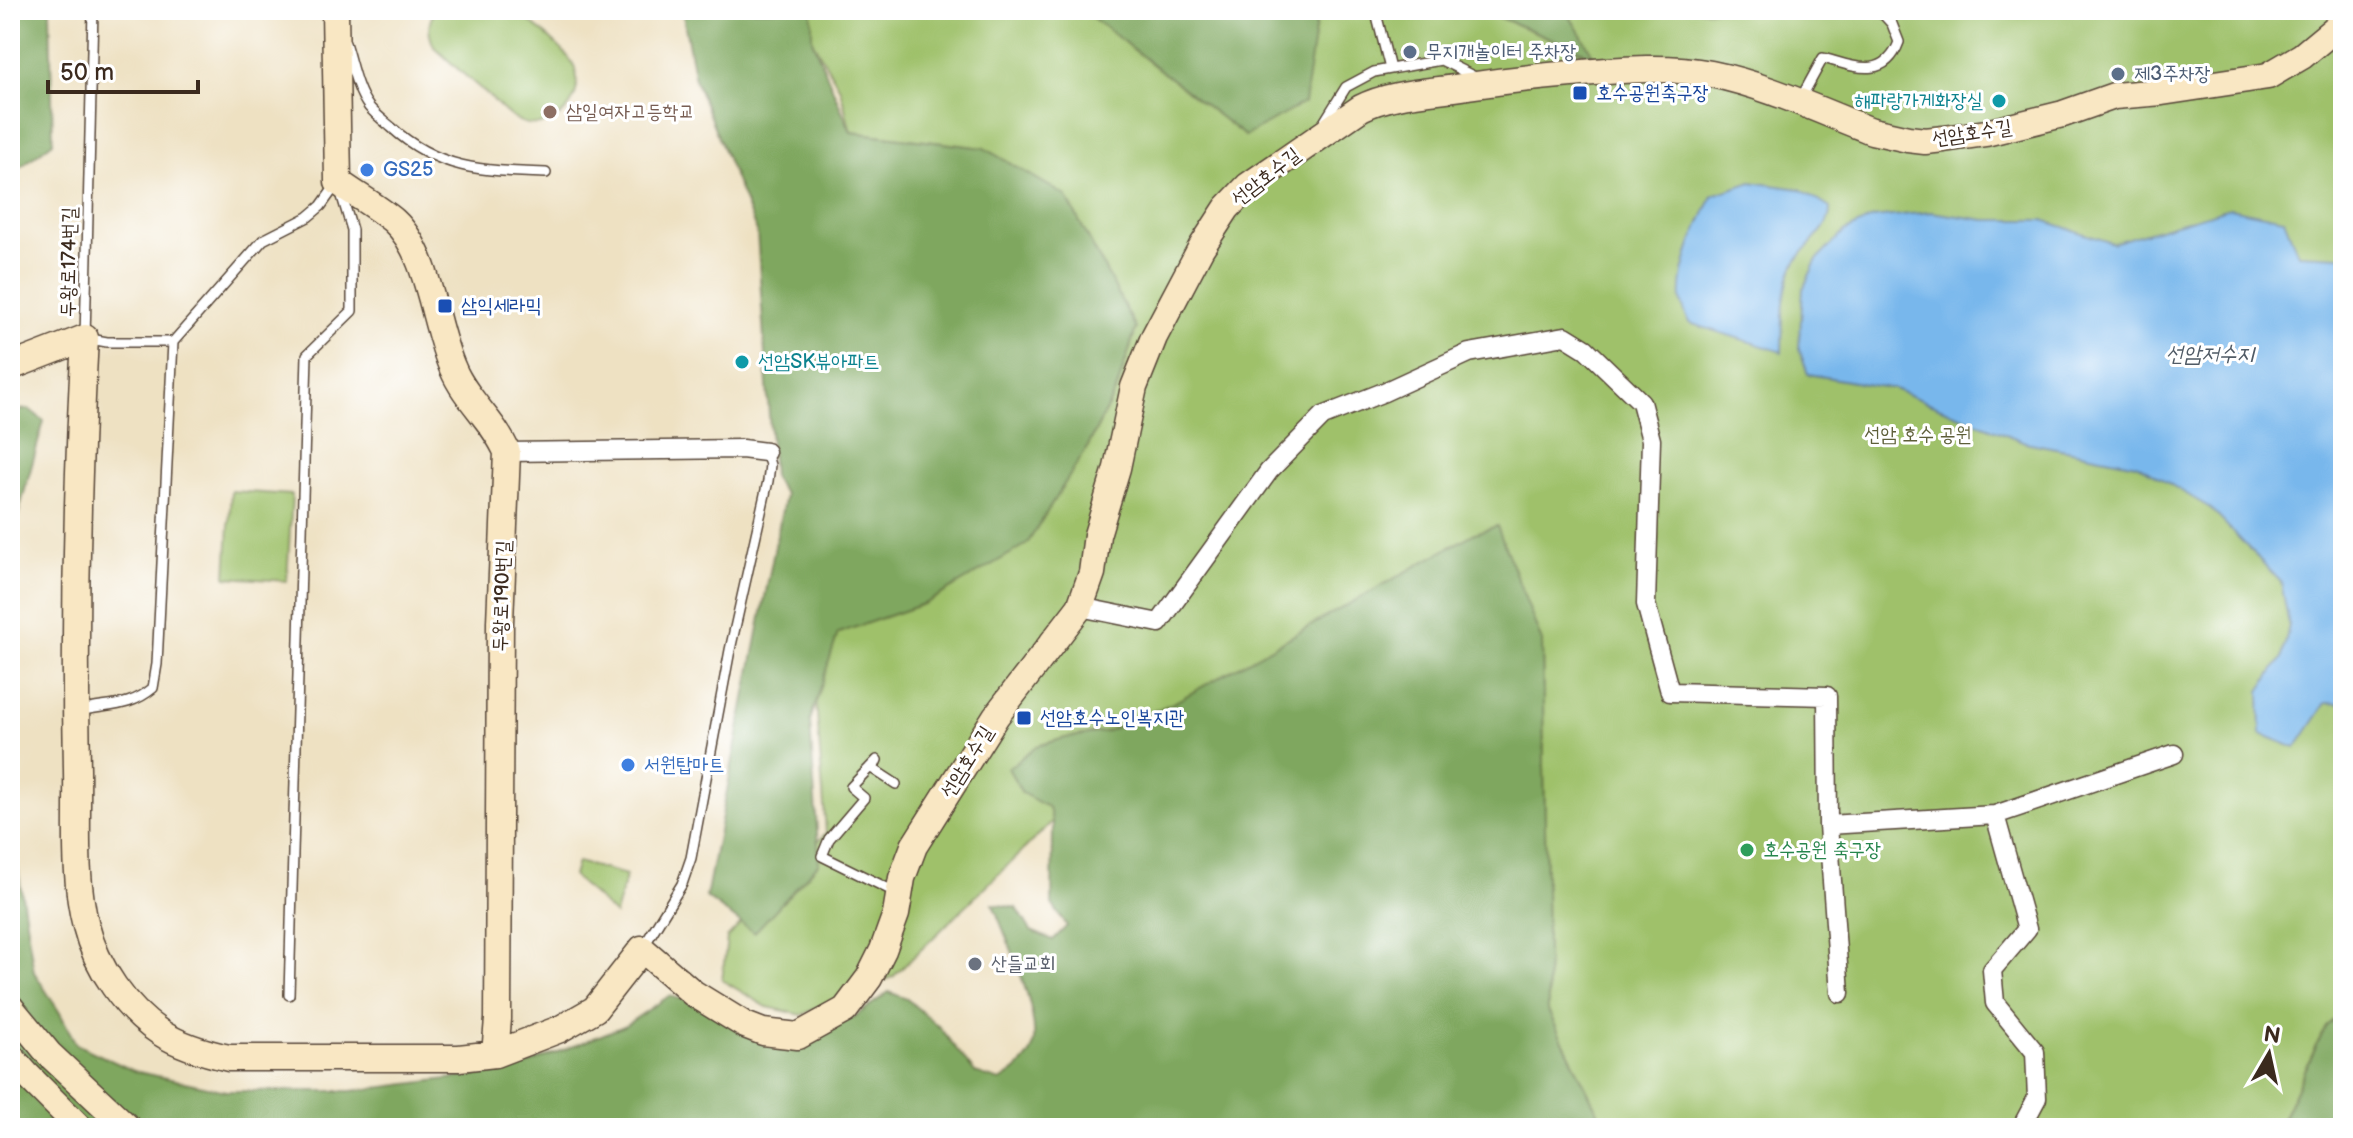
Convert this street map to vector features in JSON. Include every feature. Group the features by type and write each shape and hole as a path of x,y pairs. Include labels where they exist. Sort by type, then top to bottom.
{"street":[{"path":"335,10 338,182 395,222 414,247 453,370 468,395 500,435 507,452 742,449 766,452"},
{"name":"선암호수길","path":"642,949 693,993 745,1025 763,1032 798,1036 845,1010 869,978 883,950 914,846 996,716 1080,607 1092,573 1097,535 1117,468 1134,387 1154,337 1201,248 1227,208 1248,186 1373,102 1487,83 1604,71 1659,69 1737,80 1872,131 1925,141 1981,134 2063,114 2114,96 2268,76 2302,56 2343,22"},
{"path":"1080,607 1159,623 1269,471 1323,416 1469,353 1565,336 1586,349 1641,402 1651,440 1646,604 1670,692 1827,696 1828,825 1840,993"},
{"path":"10,367 85,338 78,473 76,712 79,875 86,926 100,963 127,1004 161,1034 206,1053 229,1058 459,1058 495,1054 560,1029 595,1009 642,949"},
{"name":"두왕로190번길","path":"495,1054 498,1004 500,622 507,452"},
{"path":"1828,825 1995,815 2174,754"},
{"path":"1995,815 2027,929 1992,970 1995,1003 2035,1052 2037,1098 2021,1128"},
{"path":"10,994 49,1054"},
{"path":"10,1007 49,1054 128,1128"},
{"path":"10,1056 73,1122"},
{"path":"10,1063 73,1122"}],"lane":[{"name":"두왕로174번길","path":"93,10 85,338 107,342 173,342"},
{"path":"327,10 335,10 360,92 369,107 420,150 457,164 493,171 546,173"},
{"path":"1798,103 1823,58 1861,68 1880,66 1895,54 1899,42 1892,24 1879,10"},
{"path":"1376,13 1390,69"},
{"path":"1313,140 1346,87 1374,72 1441,60 1487,83"},
{"path":"76,712 126,704 153,688 157,664 173,342 263,240 308,217 321,206 338,182"},
{"path":"289,995 307,355 352,311 352,230 338,182"},
{"path":"642,949 682,884 691,858 730,650 768,481 770,465 766,452"},
{"path":"896,784 873,769 877,760 851,787 864,798 829,839 822,856 899,894"}],"green space":[{"path":"10,10 50,10 53,142 10,175"},
{"path":"435,10 516,10 570,59 577,79 571,104 552,121 539,124 526,124 510,116 434,47 429,28"},
{"path":"682,10 812,10 812,40 851,132 984,148 1066,196 1136,328 1117,388 1088,446 1027,544 926,603 838,633 810,721 819,863 754,933 706,897 785,495 773,477 757,232 695,80"},
{"name":"선암 호수 공원","path":"812,10 1083,10 1245,136 1318,10 1482,10 1592,56 1566,10 2343,10 2343,1013 2326,1026 2278,1128 1606,1128 1548,1011 1542,642 1175,702 893,977 802,1015 767,1007 722,980 727,938 826,833 814,673 838,633 926,603 1027,543 1088,446 1117,388 1136,329 984,148 851,132 840,89 812,40"},
{"path":"1083,10 1318,10 1304,103 1245,136"},
{"path":"1482,10 1566,10 1594,56"},
{"path":"29,409 44,421 10,544 10,411"},
{"path":"231,491 292,495 287,581 226,577"},
{"path":"1497,526 1542,642 1548,1011 1606,1128 10,1128 10,725 11,825 34,972 76,1044 134,1071 226,1091 352,1091 511,1071 624,1026 669,996 698,1003 762,1042 854,1017 889,992 907,999 939,1027 975,1073 1000,1081 1025,1061 1034,1038 1029,1000 993,904 1017,908 1031,931 1053,940 1067,926 1052,904 1053,825 1049,808 1022,793 1008,768 1037,746 1108,731 1175,702 1475,533"},
{"path":"10,561 15,617 10,725"},
{"path":"577,862 626,875 615,915 573,876"},
{"path":"2343,1013 2343,1128 2278,1128 2326,1026"}],"water":[{"path":"1751,182 1800,189 1830,208 1822,231 1798,258 1790,275 1784,308 1782,352 1689,323 1682,302 1681,286 1686,259 1713,195"},
{"name":"선암저수지","path":"2230,208 2284,219 2298,254 2340,256 2343,260 2343,704 2326,703 2296,748 2261,734 2260,691 2282,658 2289,625 2281,582 2210,508 2136,464 2025,442 1894,389 1808,374 1799,349 1803,289 1816,261 1844,232 1872,218 1931,212 1985,220 2043,220 2112,243"}],"place":[{"name":"무지개놀이터 주차장","path":"1410,52"},
{"name":"제3주차장","path":"2118,74"},
{"name":"호수공원축구장","path":"1580,93"},
{"name":"해파랑가게화장실","path":"1999,101"},
{"name":"삼일여자고등학교","path":"550,112"},
{"name":"GS25","path":"367,170"},
{"name":"삼익세라믹","path":"445,306"},
{"name":"선암SK뷰아파트","path":"742,362"},
{"name":"선암호수노인복지관","path":"1024,718"},
{"name":"서원탑마트","path":"628,765"},
{"name":"호수공원 축구장","path":"1747,850"},
{"name":"산들교회","path":"975,964"}]}
